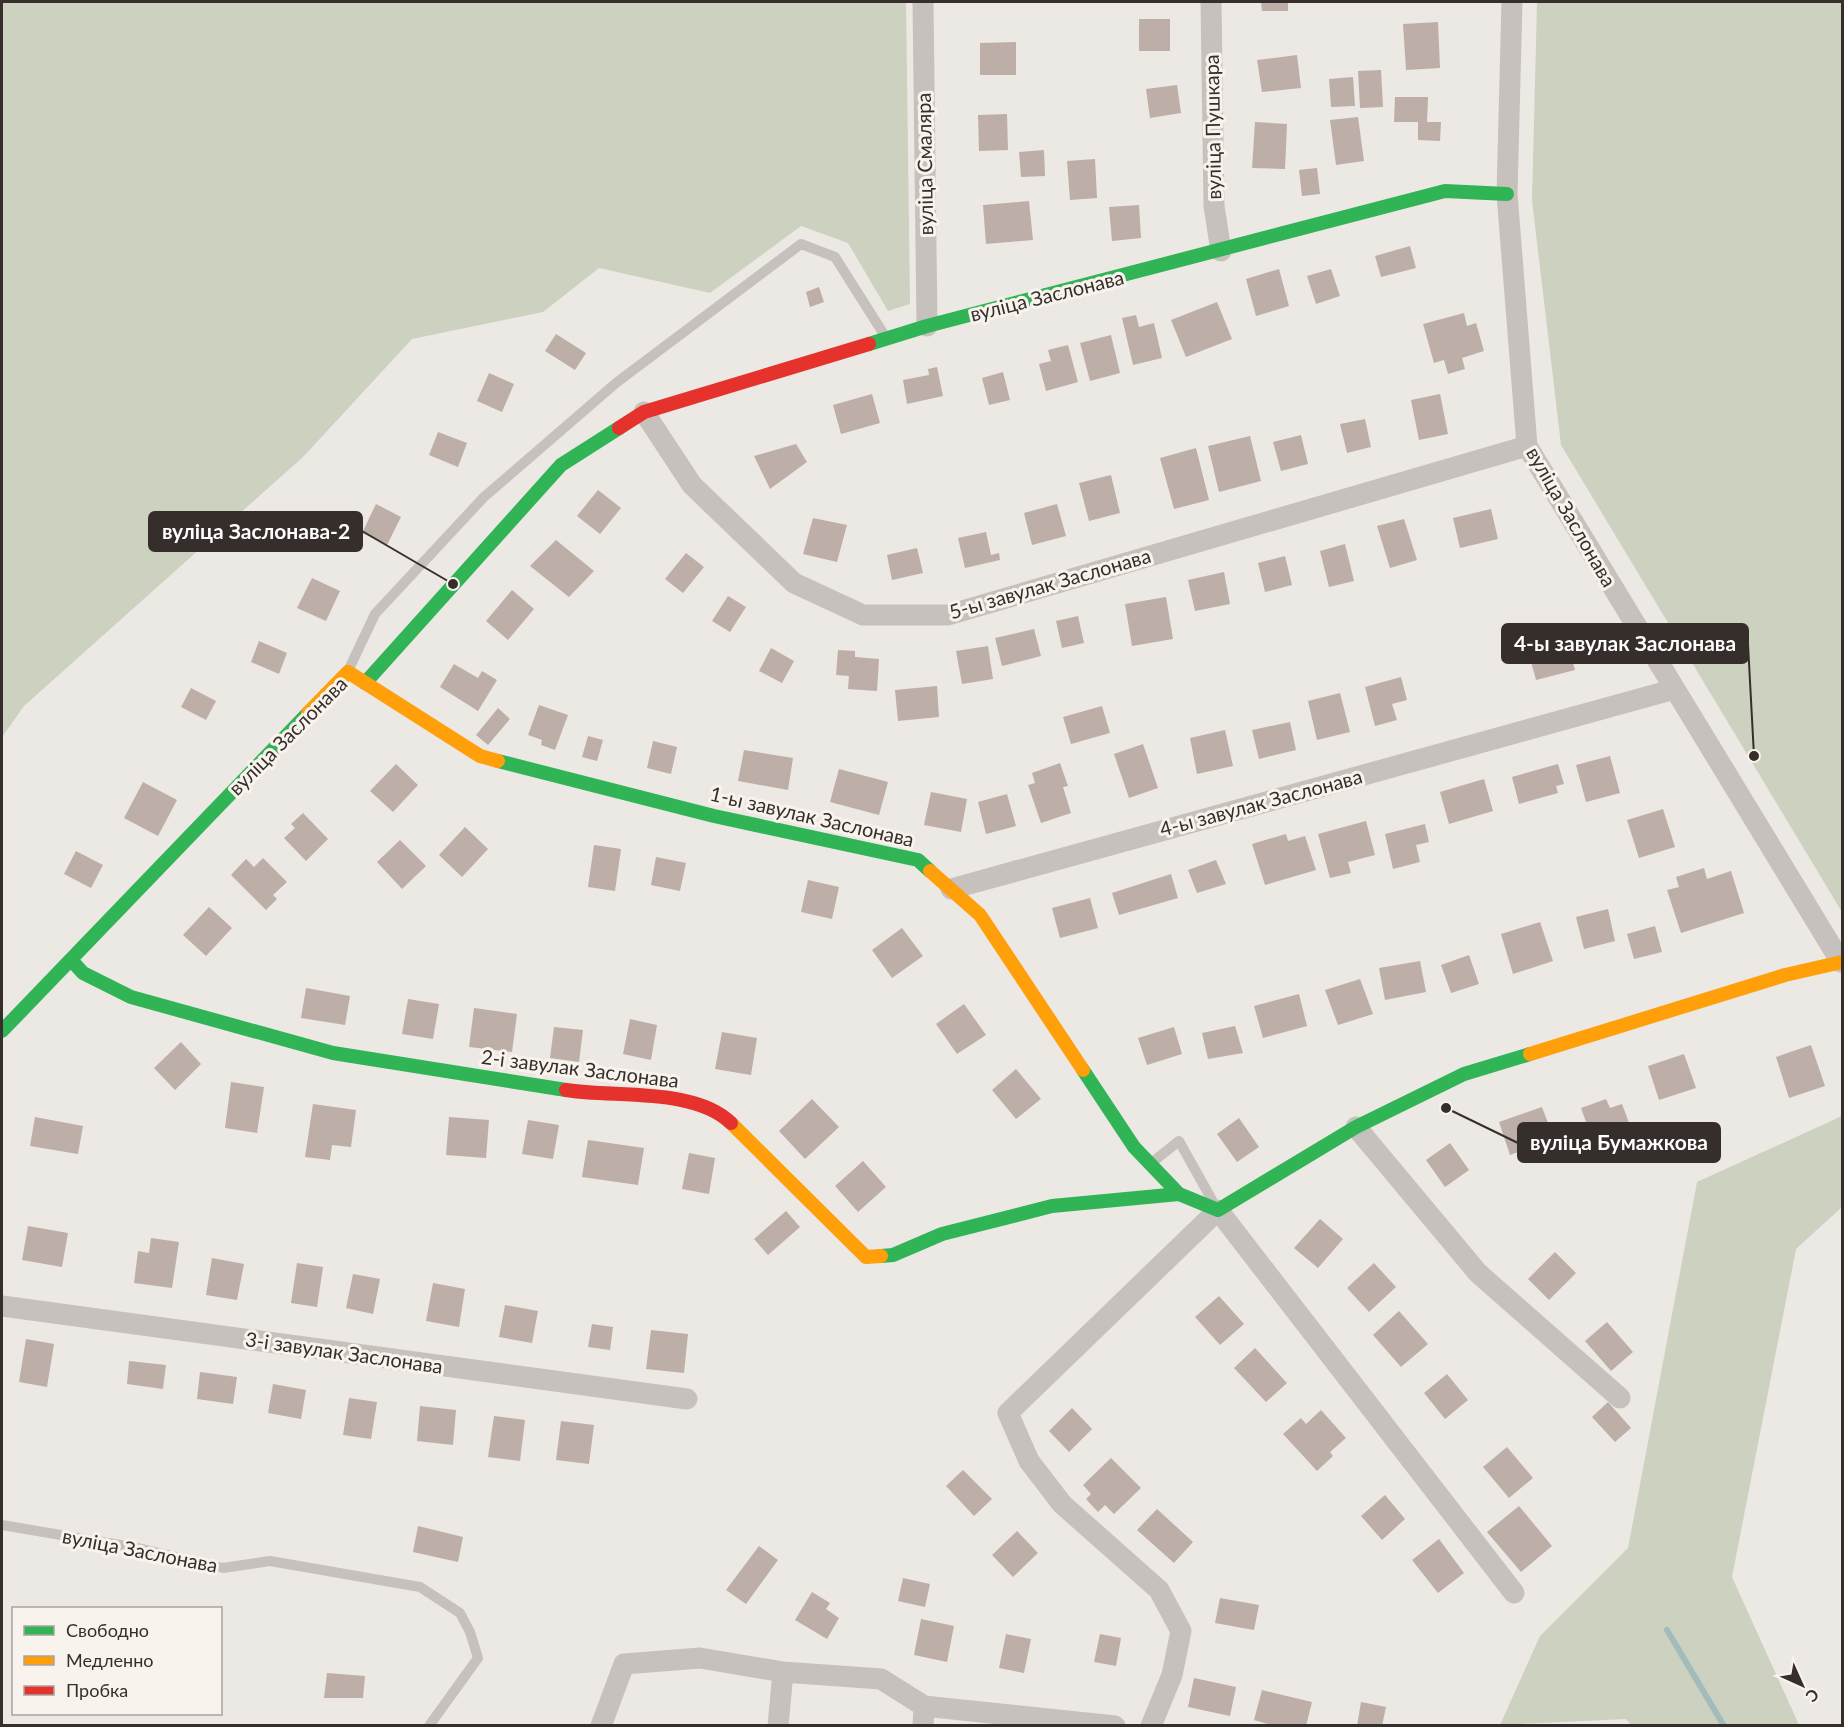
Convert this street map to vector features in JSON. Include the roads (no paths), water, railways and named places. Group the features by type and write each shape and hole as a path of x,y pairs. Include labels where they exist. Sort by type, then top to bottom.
{"street":[{"name":"вуліца Смаляра","path":"923,2 927,326"},
{"name":"вуліца Пушкара","path":"1211,2 1214,206 1221,251"},
{"path":"1508,194 1512,2"},
{"name":"вуліца Заслонава","path":"2,1031 72,961 348,672 365,683 561,465 644,412 927,326 1445,191 1508,194 1527,446 1842,962"},
{"name":"5-ы завулак Заслонава","path":"644,412 692,485 794,583 863,615 948,615 1527,446"},
{"name":"1-ы завулак Заслонава","path":"365,683 480,756 714,816 918,860 980,915 1134,1147 1179,1194 1218,1210"},
{"name":"4-ы завулак Заслонава","path":"951,889 1675,689"},
{"name":"2-і завулак Заслонава","path":"72,961 83,973 130,997 333,1053 579,1092 680,1099 721,1113 866,1257 893,1255 942,1234 1052,1206 1179,1194"},
{"path":"1152,1725 1172,1675 1181,1631 1159,1590 1062,1504 1029,1461 1008,1413 1218,1210 1356,1127 1464,1074 1785,975 1842,962"},
{"path":"1356,1127 1478,1272 1620,1398"},
{"path":"1218,1210 1514,1593"},
{"name":"3-і завулак Заслонава","path":"2,1306 687,1399"},
{"path":"601,1725 624,1664 699,1658 783,1672 881,1679 924,1716 1114,1725"},
{"path":"778,1725 783,1672"}],"lane":[{"path":"348,672 375,614 484,497 616,383 801,244 835,257 887,339"},
{"path":"1150,1164 1179,1141 1218,1210"},
{"name":"вуліца Заслонава","path":"2,1525 138,1548 223,1568 270,1562 420,1587 460,1613 470,1632 478,1658 429,1725"}],"waterway":[{"path":"1667,1630 1724,1726"}],"place":[{"name":"вуліца Заслонава-2","path":"453,584"},
{"name":"4-ы завулак Заслонава","path":"1754,756"},
{"name":"вуліца Бумажкова","path":"1446,1108"}]}
